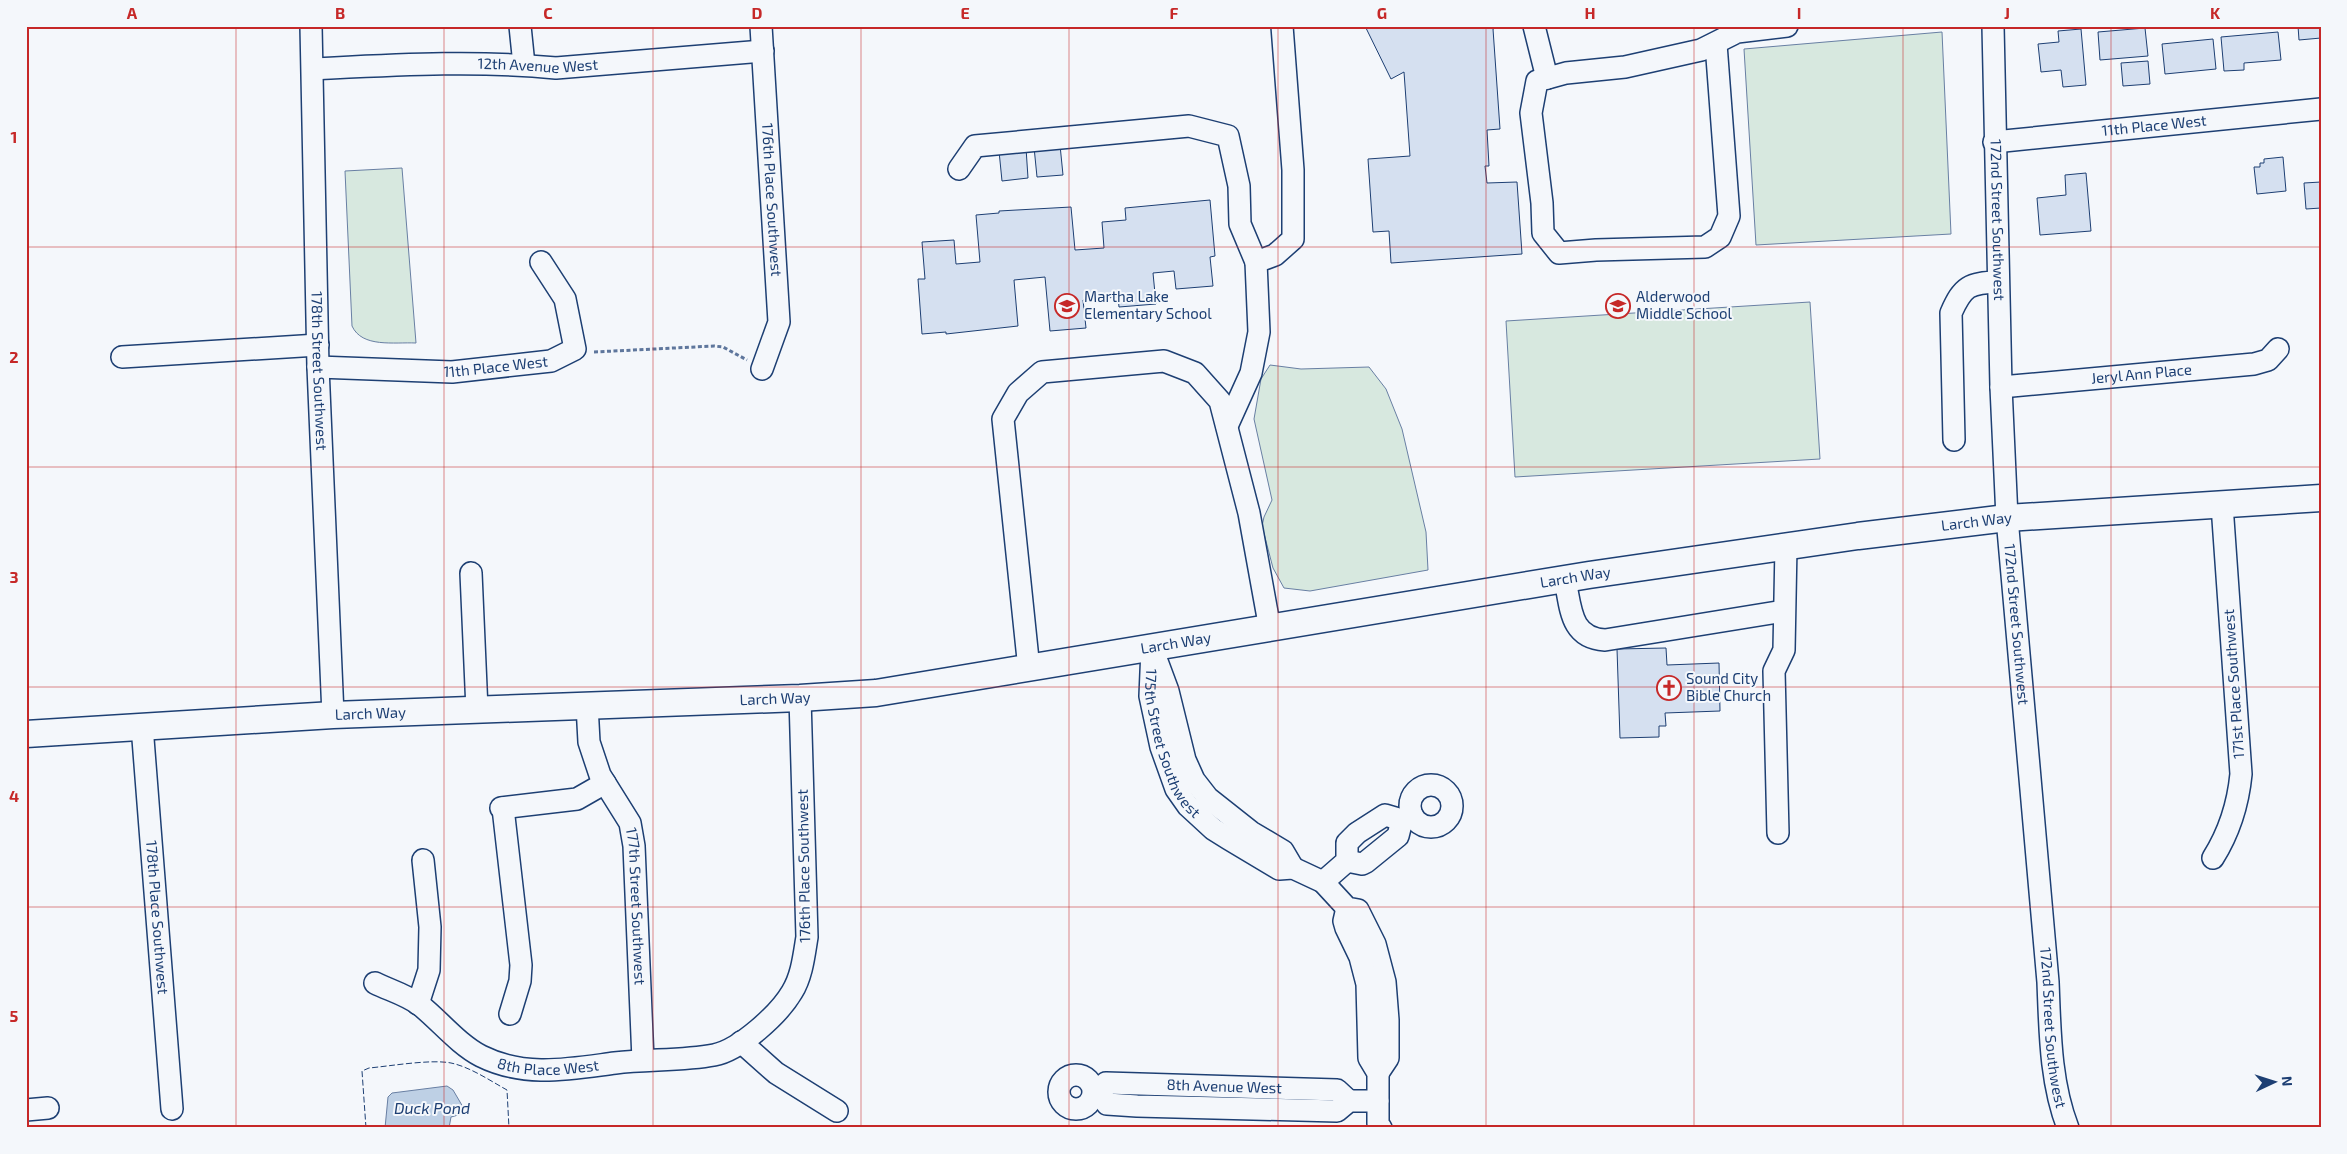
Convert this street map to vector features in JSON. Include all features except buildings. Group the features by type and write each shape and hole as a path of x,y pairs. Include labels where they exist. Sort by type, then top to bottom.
{"main road":[{"name":"Larch Way","path":"26,734 333,715 800,698 876,693 1565,580 1786,546 2007,518 2321,498"}],"street":[{"name":"178th Street Southwest","path":"311,26 318,367 333,715"},
{"path":"520,26 524,65"},
{"name":"176th Place Southwest","path":"761,26 779,322 762,369"},
{"path":"1256,262 1275,255 1293,239 1293,170 1282,26"},
{"path":"1534,26 1547,78"},
{"path":"1716,44 1729,216 1720,237 1705,247 1559,253 1543,233 1542,203 1531,113 1537,81 1566,72 1625,67 1701,50 1737,32 1787,26"},
{"name":"172nd Street Southwest","path":"1993,26 1994,142 2007,518 2048,982 2050,1034 2059,1105 2068,1128"},
{"name":"12th Avenue West","path":"313,69 448,63 524,65 556,68 763,51"},
{"name":"11th Place West","path":"1994,142 2317,109"},
{"path":"959,169 975,146 1189,126 1228,136 1239,186 1240,224 1256,262 1259,332 1251,374 1227,426"},
{"path":"541,262 565,299 574,349"},
{"path":"1954,440 1951,313 1958,297 1966,288 1976,282 1998,282"},
{"path":"122,357 318,345"},
{"name":"Jeryl Ann Place","path":"2001,387 2254,364 2268,360 2278,348"},
{"name":"11th Place West","path":"318,367 452,372 551,361 574,349"},
{"path":"1029,669 1003,419 1018,393 1042,372 1164,362 1195,373 1220,401 1249,513 1270,629"},
{"name":"171st Place Southwest","path":"2213,858 2222,844 2234,814 2241,774 2222,505"},
{"path":"1778,833 1774,671 1784,650 1786,546"},
{"path":"471,573 477,710"},
{"path":"1565,580 1574,618 1581,633 1591,639 1605,640 1784,611"},
{"name":"175th Street Southwest","path":"1152,649 1168,691 1185,760 1194,780 1208,798 1251,832 1283,851 1293,868 1323,882 1347,908 1344,921 1360,957 1367,984 1369,1058 1378,1073 1378,1127"},
{"name":"176th Place Southwest","path":"767,1022 792,991 802,964 807,937 800,698"},
{"name":"177th Street Southwest","path":"587,705 589,742 600,776 630,823 634,846 643,1060"},
{"name":"178th Place Southwest","path":"142,726 172,1110"},
{"path":"510,1014 520,981 521,965 502,808 577,799 604,784"},
{"path":"1323,882 1347,861 1347,843 1357,833 1385,815 1407,818 1398,836 1366,862 1362,864 1347,861"},
{"path":"418,1004 429,970 430,927 423,860"},
{"name":"8th Place West","path":"375,983 418,1004 481,1056 516,1067 547,1071 643,1060 715,1055 741,1042 767,1022"},
{"path":"741,1042 776,1073 837,1111"},
{"name":"8th Avenue West","path":"1096,1093 1106,1083 1337,1090 1349,1101 1378,1101"},
{"path":"26,1110 48,1108"}],"path":[{"path":"574,349 602,353 723,347 762,369"}],"shaded area":[{"path":"1942,32 1951,234 1756,245 1744,49"},
{"path":"402,168 416,343 371,341 363,338 352,326 345,171"},
{"path":"1810,302 1820,459 1515,477 1506,321"},
{"path":"1270,365 1301,369 1369,367 1386,389 1402,429 1426,532 1428,570 1310,591 1284,588 1273,568 1262,526 1272,500 1254,419 1261,379"}],"water":[{"name":"Duck Pond","path":"447,1086 453,1090 463,1107 462,1114 451,1117 449,1128 385,1128 388,1097 392,1093"}],"fence":[{"path":"366,1128 362,1071 369,1068 433,1062 451,1063 465,1068 507,1090 509,1128"}],"place":[{"name":"Martha Lake Elementary School","path":"1067,306"},
{"name":"Alderwood Middle School","path":"1618,306"},
{"name":"Sound City Bible Church","path":"1669,688"}]}
